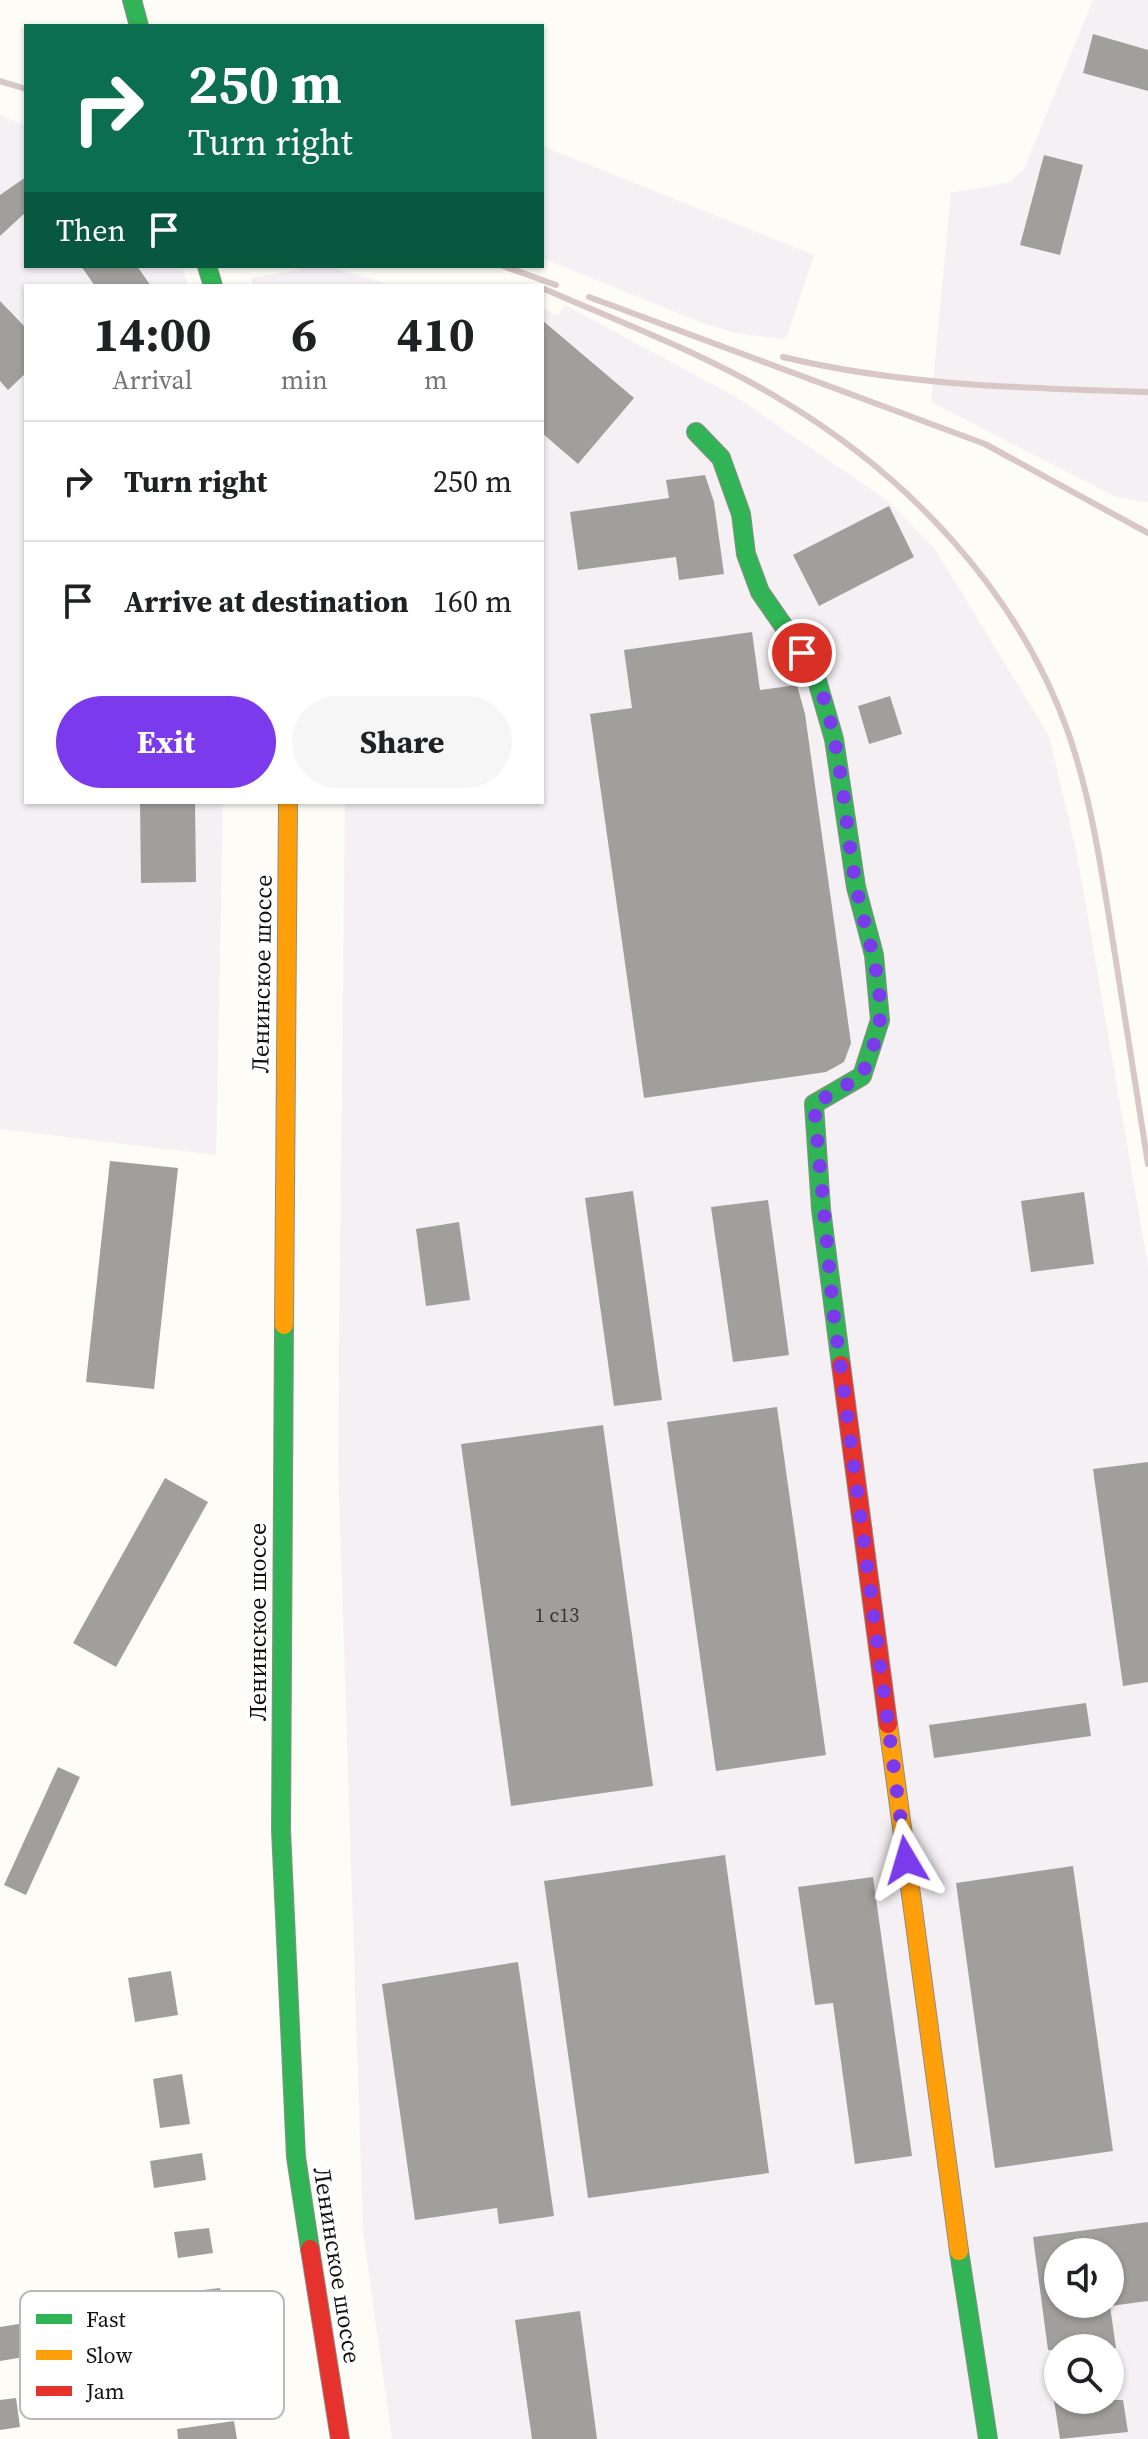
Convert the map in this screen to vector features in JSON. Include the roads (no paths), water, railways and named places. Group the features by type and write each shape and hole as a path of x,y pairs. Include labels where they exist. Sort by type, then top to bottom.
{"street":[{"path":"132,0 138,24"},
{"path":"696,432 721,458 741,514 746,554 760,592 814,670 834,739 856,887 874,955 880,1020 862,1076 814,1104 821,1209 949,2189 988,2439"},
{"name":"Ленинское шоссе","path":"288,804 281,1830 296,2157 340,2439"}],"railway":[{"path":"0,81 24,88"},
{"path":"509,268 556,285"},
{"path":"544,289 725,369 830,431 916,503 990,587 1022,634 1048,683 1077,760 1100,864 1148,1164"},
{"path":"589,297 985,444 1148,533"},
{"path":"783,357 919,380 1148,392"}]}
